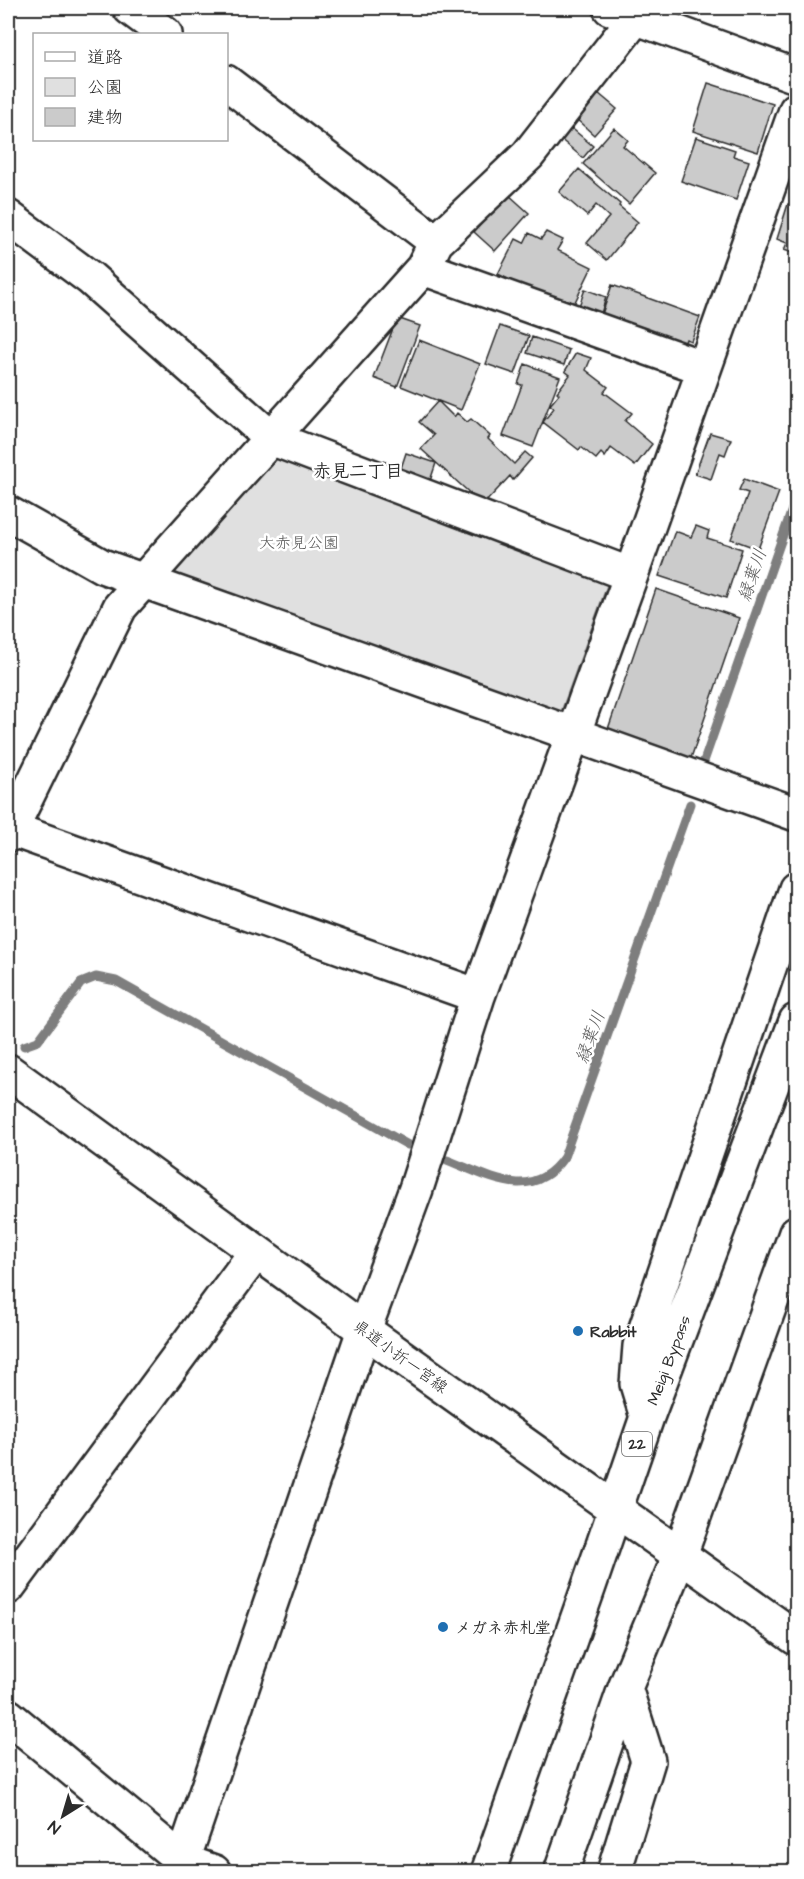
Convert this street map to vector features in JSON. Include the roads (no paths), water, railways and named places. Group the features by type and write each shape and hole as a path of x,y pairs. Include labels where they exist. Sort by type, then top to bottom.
{"main road":[{"path":"130,8 164,33"},
{"path":"478,996 8,831 120,607 271,438 429,255 528,155 623,12 796,76"},
{"path":"228,84 429,255 704,368"},
{"path":"181,1866 364,1330 416,1189 478,996 796,110"},
{"path":"8,217 90,279 271,438 631,575"},
{"path":"8,513 102,566 796,814"},
{"name":"22","path":"647,1417 638,1384 640,1346 796,896"},
{"name":"Meigi Bypass","path":"488,1872 647,1417 796,1021"},
{"name":"県道小折一宮線","path":"8,1071 364,1330 796,1638"},
{"path":"561,1872 625,1688 680,1555 796,1233"},
{"path":"8,1587 256,1252"},
{"path":"614,1872 648,1761 625,1688"},
{"path":"8,1716 181,1866 214,1872"},
{"name":"22","path":"467,1872 511,1807"}],"waterway":[{"name":"縁葉川","path":"703,764 796,498"},
{"name":"縁葉川","path":"447,1160 494,1178 524,1183 538,1180 552,1171 564,1157 690,804"},
{"name":"縁葉川","path":"24,1046 38,1041 81,983 96,977 116,981 408,1145"}],"place":[{"name":"Rabbit","path":"578,1331"},
{"name":"メガネ赤札堂","path":"443,1627"}],"district":[{"name":"赤見二丁目","path":"358,471"}],"park label":[{"name":"大赤見公園","path":"299,542"}]}
